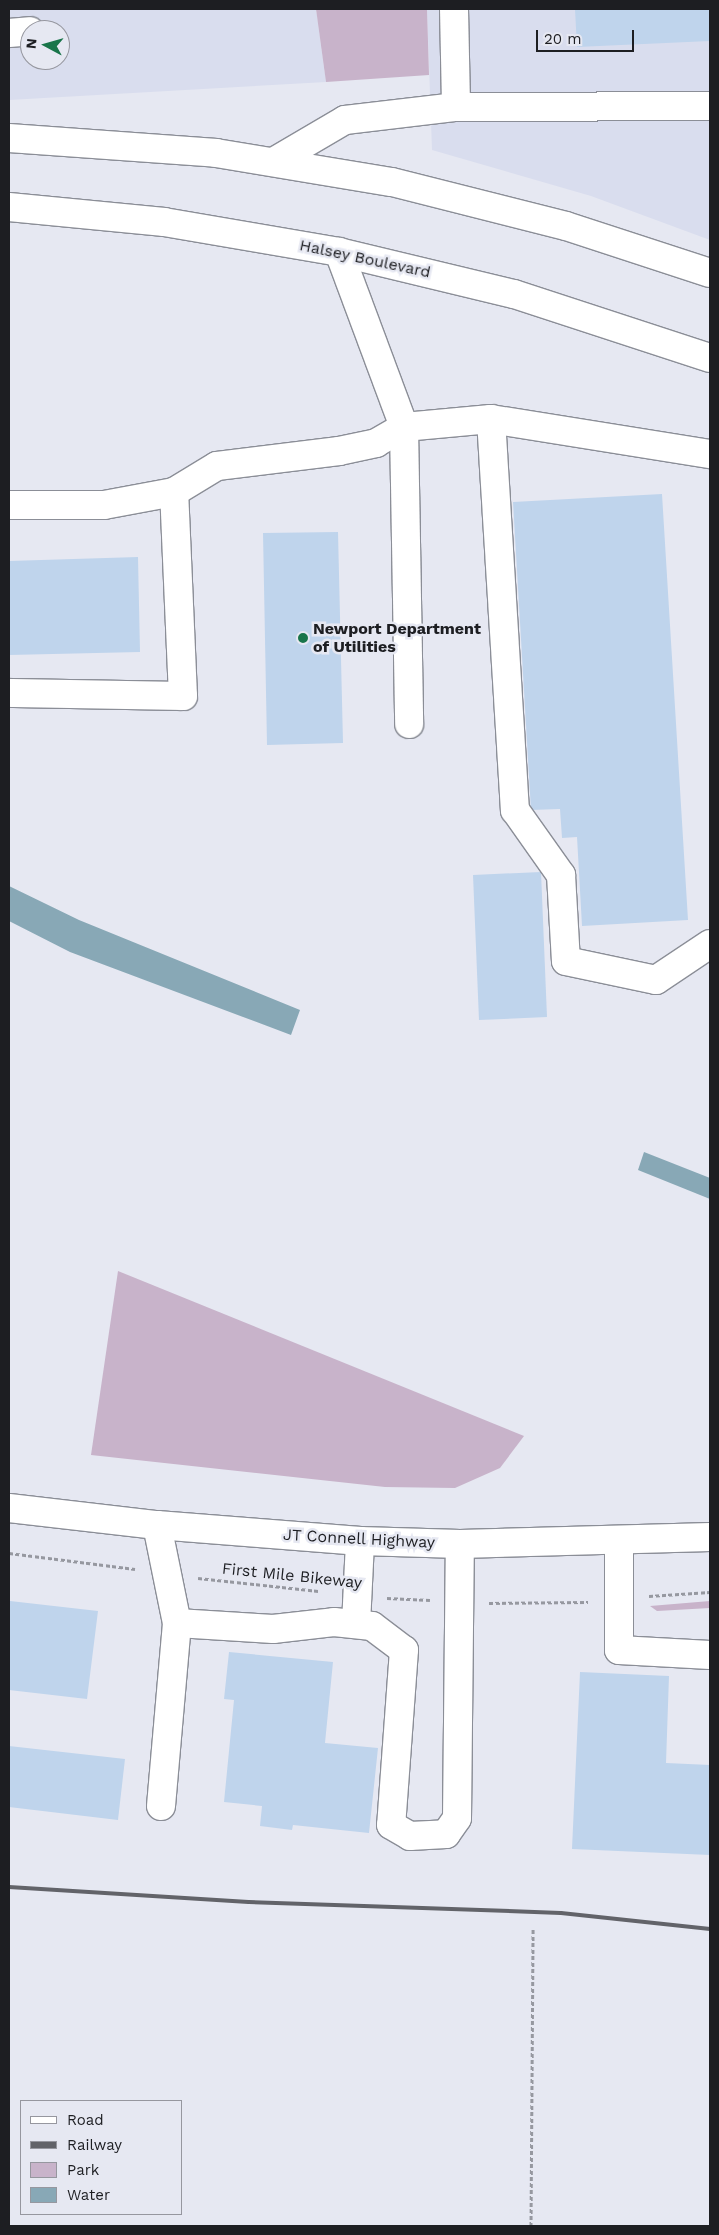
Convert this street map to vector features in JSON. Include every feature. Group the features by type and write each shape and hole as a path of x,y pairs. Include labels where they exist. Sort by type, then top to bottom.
{"main road":[{"path":"454,9 456,107"},
{"path":"275,161 345,120 456,107 710,106"},
{"path":"9,138 155,147 275,161 392,182 498,207 710,273"},
{"name":"Halsey Boulevard","path":"9,207 164,222 339,252 514,294 710,358"},
{"path":"339,252 404,427 409,724"},
{"path":"491,419 515,810 562,875 566,961 656,980 710,944"},
{"path":"9,505 104,505 174,492 217,466 339,452 376,443 404,427 491,419 710,454"},
{"path":"9,693 183,696 174,492"},
{"name":"JT Connell Highway","path":"9,1508 157,1525 360,1541 460,1544 710,1537"},
{"path":"157,1525 177,1623 161,1806"},
{"path":"619,1540 619,1650 710,1655"},
{"path":"356,1624 360,1541"},
{"path":"177,1623 273,1629 334,1622 356,1624 372,1626 404,1650 391,1825 410,1836 446,1834 458,1818 460,1544"}],"path":[{"name":"First Mile Bikeway","path":"9,1553 166,1574 358,1595 460,1602 575,1604"},
{"path":"660,1595 710,1592"},
{"path":"532,2226 533,1929"}],"shaded area":[{"path":"9,9 316,9 326,82 9,100"},
{"path":"427,9 710,9 710,240 591,196 432,150"}],"green space":[{"path":"316,9 427,9 429,75 326,82"},
{"path":"118,1271 524,1436 500,1468 455,1488 385,1487 91,1455"},
{"path":"710,1601 710,1608 657,1611 650,1606"}],"water":[{"path":"9,886 79,920 300,1010 291,1035 70,952 9,921"},
{"path":"644,1152 710,1178 710,1199 638,1170"}],"building":[{"path":"575,9 710,9 710,41 577,47"},
{"path":"662,494 688,920 582,926 577,837 562,838 560,809 531,810 513,502"},
{"name":"Newport Department of Utilities","path":"338,532 343,743 267,745 263,533"},
{"path":"138,557 140,652 9,655 9,561"},
{"path":"541,872 547,1017 479,1020 473,875"},
{"path":"10,1601 98,1611 87,1699 9,1690"},
{"path":"229,1652 333,1662 325,1743 378,1748 369,1833 293,1825 292,1830 260,1826 262,1806 224,1802 234,1700 224,1699"},
{"path":"580,1672 669,1676 666,1763 710,1765 710,1855 572,1849"},
{"path":"9,1746 125,1759 118,1820 9,1807"}],"railway":[{"path":"9,1887 249,1902 561,1913 710,1929"}],"place":[{"name":"Newport Department of Utilities","path":"303,638"}]}
